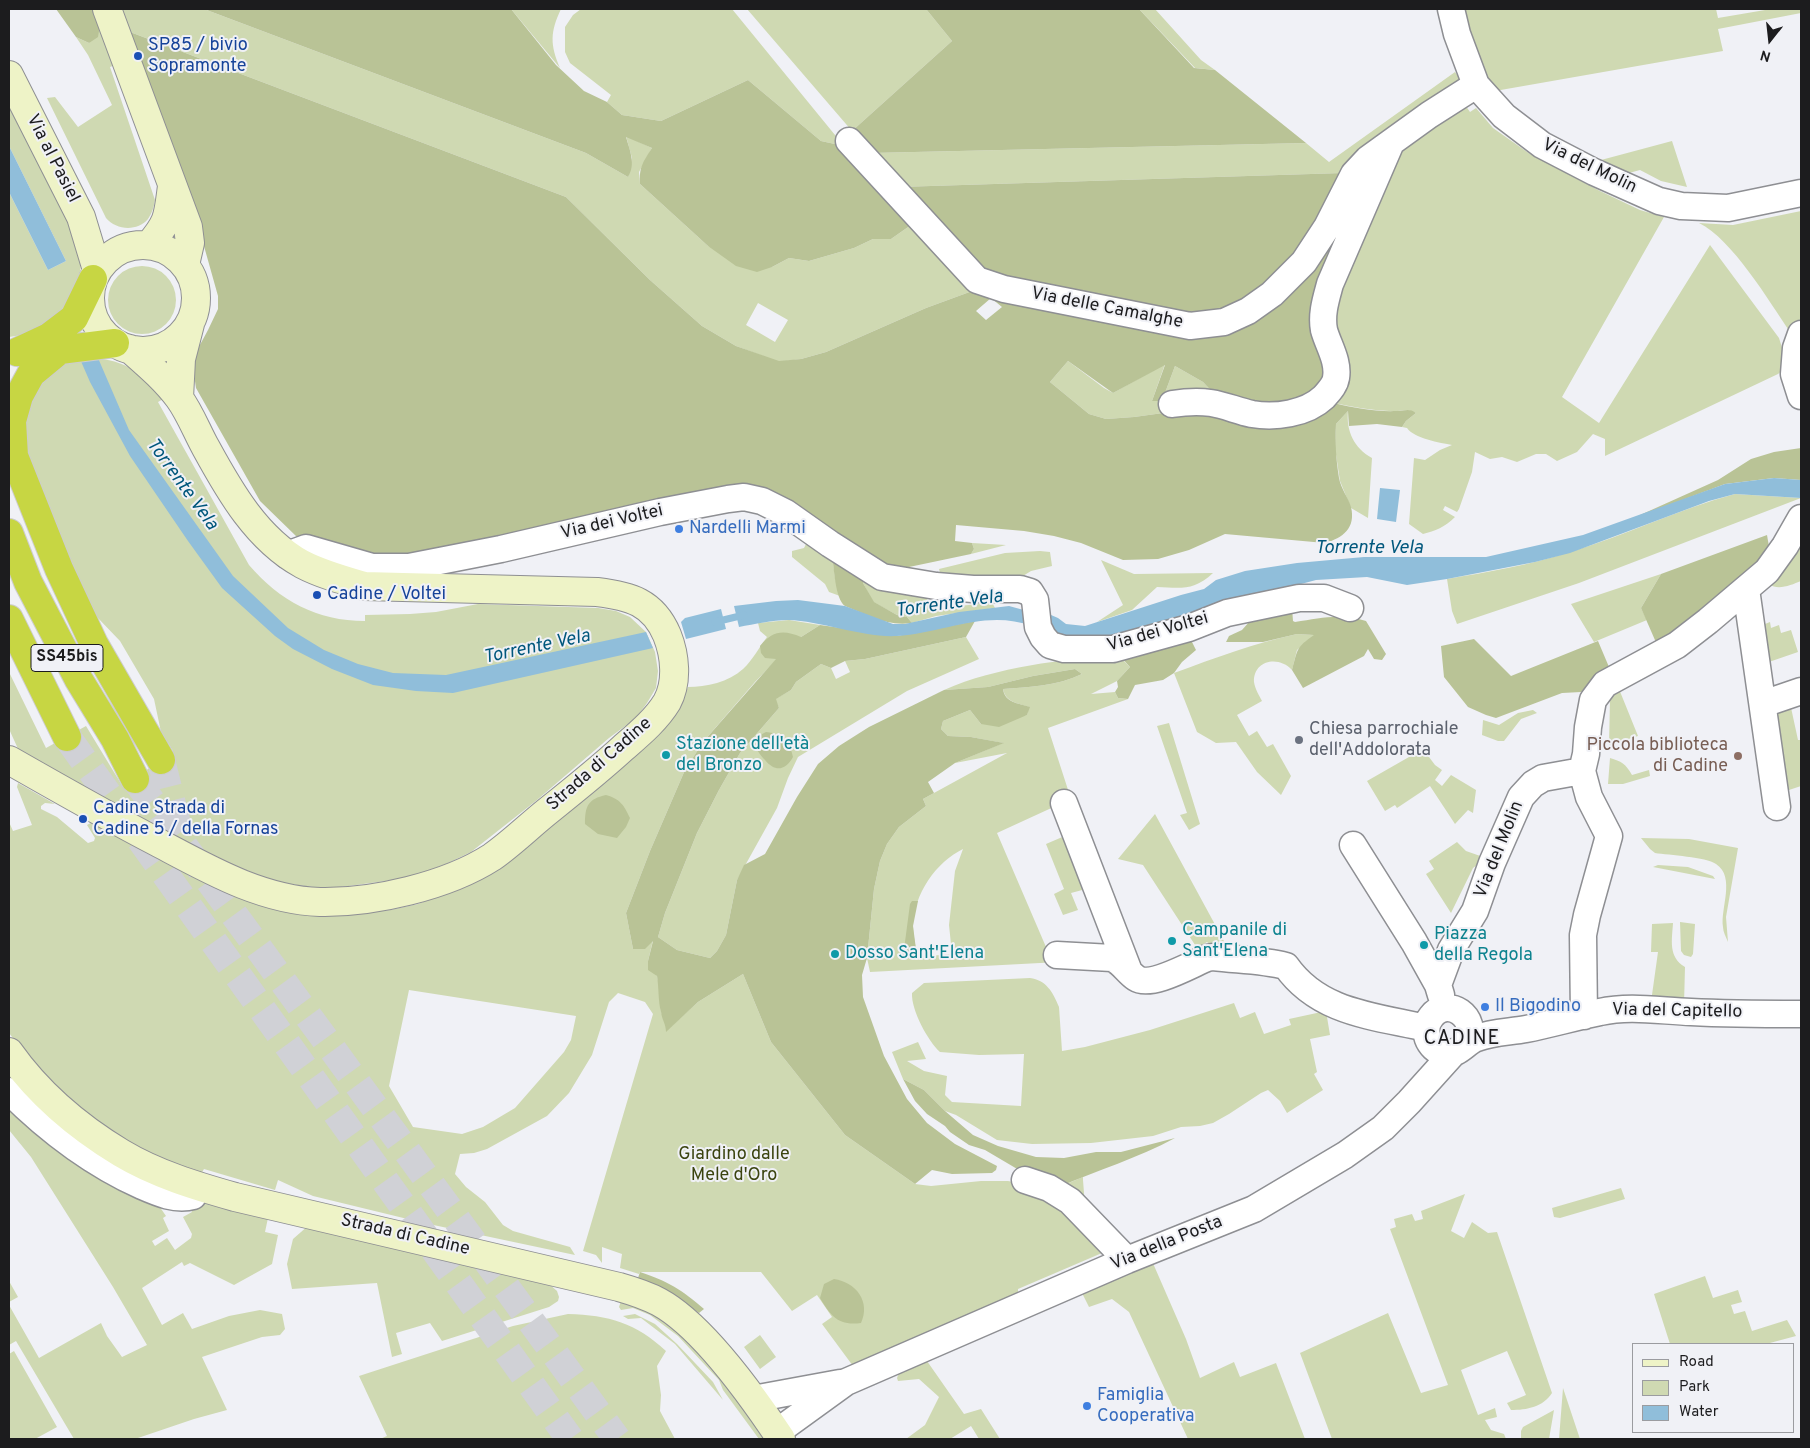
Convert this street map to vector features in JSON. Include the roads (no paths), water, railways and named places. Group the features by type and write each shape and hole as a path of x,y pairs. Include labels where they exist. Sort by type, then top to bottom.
{"highway":[{"path":"13,353 49,337 74,318 95,274"},
{"path":"13,353 122,346"},
{"path":"60,350 31,374 19,396 12,421 14,456 59,569 94,644 161,760"},
{"name":"SS45bis","path":"9,533 28,582 79,680 135,778"},
{"name":"SS45bis","path":"9,619 67,736"}],"street":[{"path":"107,9 188,227 190,243 185,265"},
{"name":"Via del Molin","path":"1452,9 1456,34 1476,85 1504,116 1542,145 1594,172 1659,201 1681,206 1728,208 1801,193"},
{"name":"Via al Pasiel","path":"9,75 81,217 95,274"},
{"name":"Via delle Camalghe","path":"849,141 976,280 1004,289 1190,326 1224,322 1248,311 1272,294 1304,262 1326,227 1354,174 1368,159 1429,115 1476,85"},
{"path":"1172,404 1184,402 1210,403 1253,414 1278,415 1303,410 1317,403 1330,390 1336,379 1336,365 1324,328 1324,308 1330,284 1390,144"},
{"path":"139,246 162,248 176,256 185,265 196,289 195,311 183,333 173,342 160,348 145,351 122,346 103,334 95,321 90,307 90,292 100,264 111,255 139,246 163,228 168,216 172,186"},
{"name":"Via al Pasiel","path":"81,217 106,237 139,246"},
{"path":"179,398 181,359 190,322"},
{"path":"1801,334 1796,348 1794,374 1801,396"},
{"name":"Strada di Cadine","path":"9,760 109,817 211,871 240,883 274,895 319,902 369,899 400,893 449,878 492,857 649,726 668,700 673,682 674,659 667,636 654,612 646,606 619,595 597,592 364,586 304,565 287,555 271,542 250,519 230,491 179,398 157,373 122,346"},
{"name":"Via dei Voltei","path":"287,555 306,548 372,567 409,567 501,549 660,512 744,497 762,502 786,513 882,577 936,586 974,589 1020,589 1030,592 1033,596 1043,637 1050,645 1064,650 1113,649 1188,628 1227,613 1300,598 1324,598 1350,608"},
{"path":"1584,1016 1584,935 1587,915 1609,836 1589,797 1582,771 1586,754 1592,700 1605,684 1682,642 1767,571 1777,559 1801,518"},
{"path":"1746,589 1764,704 1777,806"},
{"path":"1764,704 1801,691"},
{"name":"Via del Molin","path":"1441,997 1451,950 1475,911 1492,863 1521,797 1533,784 1543,778 1582,771"},
{"path":"1064,803 1128,969"},
{"path":"1353,845 1414,942 1441,997 1467,1018 1471,1033 1461,1048 1443,1053 1434,1048 1427,1039 1426,1028 1441,997"},
{"path":"1057,955 1112,958 1136,977 1145,981 1155,980 1207,958 1257,960 1286,966 1296,980 1328,1003 1367,1016 1426,1028"},
{"name":"Via del Capitello","path":"1461,1048 1478,1037 1601,1011 1629,1009 1801,1014"},
{"name":"Via della Posta","path":"753,1399 846,1382 1127,1260 1254,1209 1352,1151 1383,1128 1461,1048"},
{"name":"Strada di Cadine","path":"9,1052 52,1102 98,1138 122,1154 198,1186 234,1197 640,1293 660,1303 681,1318 717,1354 753,1399 779,1436"},
{"path":"9,1091 32,1114 64,1139 98,1163 124,1178 160,1193 181,1198 193,1196 198,1186"},
{"path":"1024,1180 1049,1188 1070,1201 1127,1260"},
{"name":"Via della Posta","path":"779,1436 846,1382"}],"water":[{"path":"9,146 66,261 48,270 9,192"},
{"path":"98,358 129,430 233,576 288,628 324,650 358,664 393,673 446,675 646,632 653,648 453,693 416,691 373,685 332,669 293,649 275,636 222,588 130,456 90,382 80,359"},
{"path":"1774,478 1801,480 1801,498 1735,494 1709,501 1570,553 1535,562 1447,579 1407,585 1367,577 1316,580 1245,599 1231,598 1119,642 1057,638 1044,612 1066,624 1085,626 1204,589 1216,580 1245,571 1297,563 1364,557 1486,557 1583,535 1725,484"},
{"path":"1380,488 1400,490 1396,522 1377,519"},
{"path":"798,600 845,606 893,624 905,624 959,612 1009,606 1031,612 1032,626 1015,621 981,621 897,636 884,636 788,620 770,621 739,627 734,606"},
{"path":"721,609 726,629 686,639 681,622 685,618"}],"waterway":[{"name":"Torrente Vela","path":"715,622 744,615"}],"tunnel":[{"path":"67,737 570,1439"},
{"path":"161,760 178,828"},
{"path":"135,779 617,1439"}],"place":[{"name":"SP85 / bivio Sopramonte","path":"138,56"},
{"name":"Nardelli Marmi","path":"679,529"},
{"name":"Cadine / Voltei","path":"317,595"},
{"name":"Chiesa parrochiale dell'Addolorata","path":"1299,740"},
{"name":"Stazione dell'età del Bronzo","path":"666,755"},
{"name":"Piccola biblioteca di Cadine","path":"1738,756"},
{"name":"Cadine Strada di Cadine 5 / della Fornas","path":"83,819"},
{"name":"Campanile di Sant'Elena","path":"1172,941"},
{"name":"Piazza della Regola","path":"1424,945"},
{"name":"Dosso Sant'Elena","path":"835,954"},
{"name":"Il Bigodino","path":"1485,1007"},
{"name":"Famiglia Cooperativa","path":"1087,1406"}],"district":[{"name":"CADINE","path":"1462,1040"}],"park label":[{"name":"Giardino dalle Mele d'Oro","path":"734,1165"}]}
